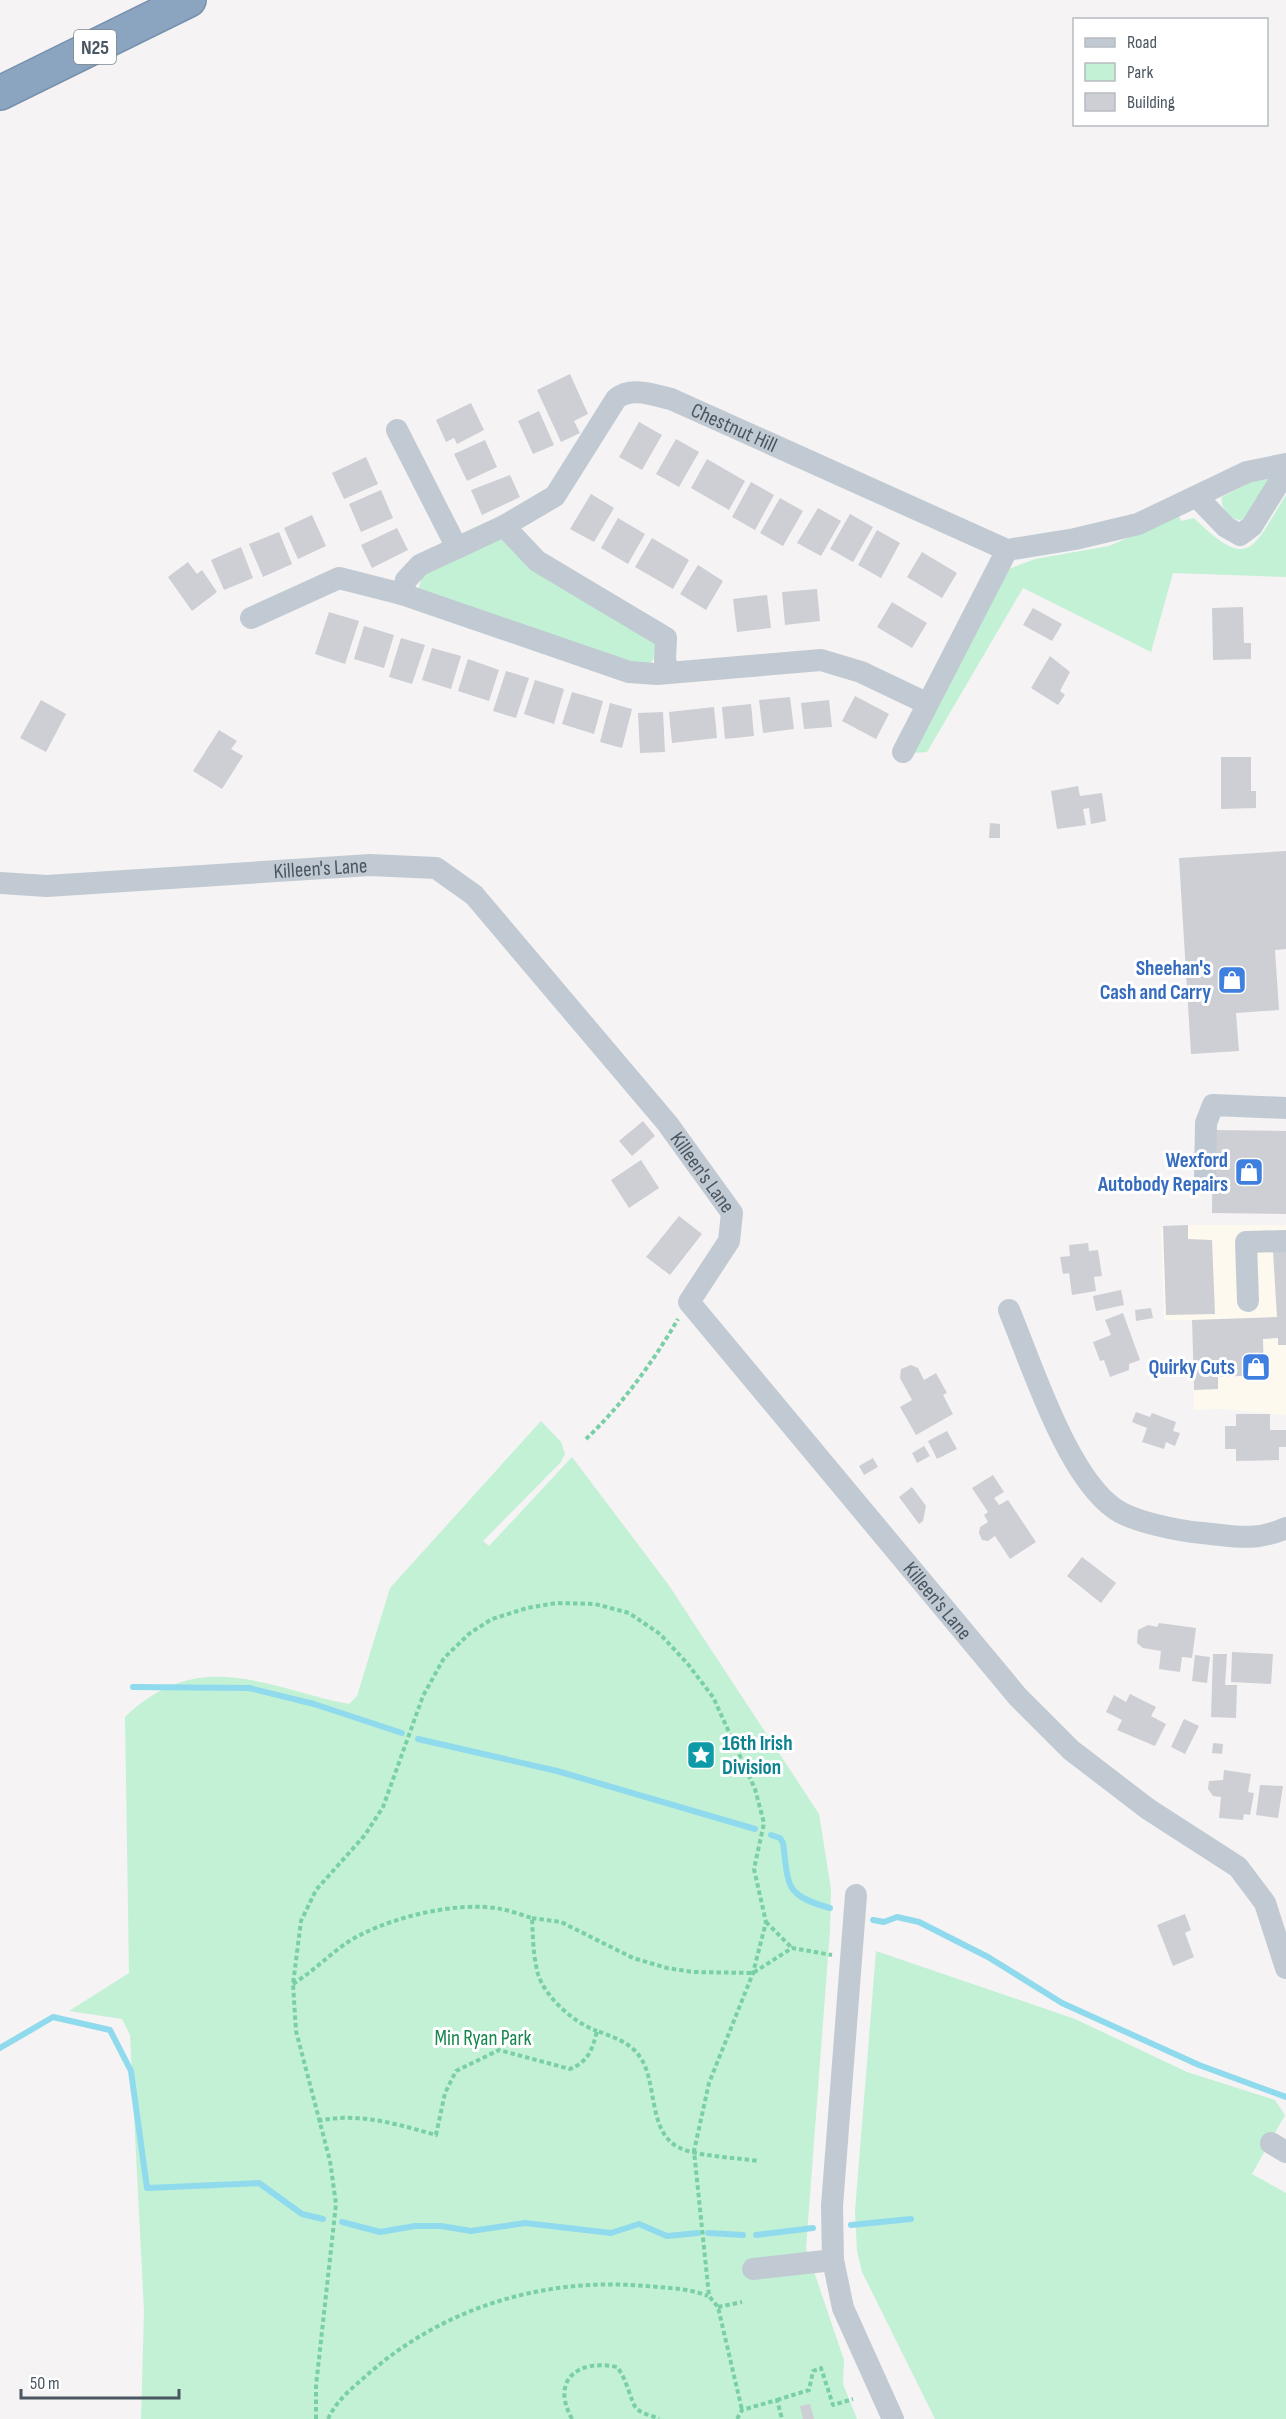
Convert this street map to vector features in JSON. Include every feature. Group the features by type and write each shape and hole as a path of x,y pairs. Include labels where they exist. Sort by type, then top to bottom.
{"highway":[{"name":"N25","path":"0,93 189,0"}],"street":[{"name":"Chestnut Hill","path":"402,594 406,580 420,565 504,526 555,496 616,399 628,392 647,393 671,399 1007,550"},
{"path":"396,430 457,548"},
{"path":"903,752 926,703 1007,550 1076,539 1138,524 1198,498 1247,472 1286,464"},
{"path":"1198,498 1226,527 1240,535 1252,526 1286,471"},
{"path":"504,526 537,561 666,638 664,660 669,672"},
{"path":"251,618 339,578 402,594 629,672 643,674 821,660 861,672 926,703"},
{"name":"Killeen's Lane","path":"0,883 47,886 370,865 436,868 474,895 668,1123 732,1213 729,1242 689,1302 1018,1697 1071,1750 1148,1809 1238,1867 1265,1903 1286,1968"},
{"path":"1206,1177 1206,1123 1213,1105 1286,1108"},
{"path":"1248,1301 1246,1242 1286,1241"},
{"path":"1009,1310 1071,1458 1091,1487 1116,1510 1176,1531 1259,1538 1286,1528"},
{"path":"856,1895 832,2206 833,2260 843,2308 893,2419"},
{"path":"753,2269 833,2260"}],"path":[{"path":"586,1439 609,1418 661,1348 689,1302"},
{"path":"316,2419 316,2386 336,2204 330,2161 296,2031 293,1984 301,1921 316,1890 365,1835 383,1807 423,1696 444,1658 470,1633 492,1619 527,1608 557,1603 595,1604 629,1613 660,1634 687,1663 713,1697 754,1789 764,1823 754,1869 766,1922 753,1973 709,2083 694,2151 709,2296"},
{"path":"293,1984 346,1944 382,1926 418,1915 462,1907 499,1908 532,1918 561,1922 633,1958 667,1968 720,1974 753,1973 792,1948"},
{"path":"532,1918 534,1956 539,1977 561,2008 587,2028 624,2042 640,2057 649,2077 657,2118 668,2138 680,2148 758,2161"},
{"path":"766,1922 792,1948 839,1956"},
{"path":"318,2121 335,2117 369,2118 436,2135 445,2093 456,2071 499,2050 570,2069 591,2054 597,2031"},
{"path":"328,2419 333,2408 385,2359 471,2309 525,2292 582,2284 628,2284 694,2290 709,2296 718,2307 742,2410 737,2419"},
{"path":"718,2307 742,2302"},
{"path":"572,2419 565,2398 568,2380 576,2370 588,2365 606,2365 617,2367 625,2378 634,2406 644,2414 659,2419"},
{"path":"742,2410 809,2390 813,2371 821,2368 833,2405 853,2398"},
{"path":"777,2400 782,2419"}],"shaded area":[{"path":"1188,1225 1286,1225 1286,1415 1223,1409 1194,1410 1192,1320 1164,1320 1161,1228"}],"green space":[{"path":"1271,478 1249,516 1240,520 1232,518 1226,512 1222,505 1222,497 1251,482"},
{"path":"1286,495 1286,577 1173,573 1151,652 1023,588 927,752 912,753 1009,569 1035,559 1109,546 1179,516 1181,521 1194,518 1228,545 1239,549 1249,547 1266,528"},
{"path":"504,538 652,639 656,646 653,660 646,666 634,665 427,596 419,588 422,575"},
{"name":"Min Ryan Park","path":"541,1421 561,1442 565,1454 561,1462 483,1541 489,1546 572,1457 668,1584 819,1814 831,1889 830,1930 806,2248 844,2360 843,2384 857,2419 141,2419 144,2311 130,2035 122,2019 69,2011 129,1973 125,1717 152,1695 179,1683 206,1677 260,1682 349,1704 357,1696 390,1588"},
{"path":"876,1951 1075,2019 1187,2072 1275,2100 1285,2115 1252,2174 1286,2193 1286,2419 935,2419 862,2272 857,2251 855,2211"}],"building":[{"path":"570,374 588,414 574,421 580,433 561,442 537,390"},
{"path":"471,403 484,430 457,444 454,438 446,442 436,420"},
{"path":"539,411 554,445 533,454 518,421"},
{"path":"639,422 662,435 642,470 619,457"},
{"path":"676,439 699,452 679,487 656,474"},
{"path":"485,440 497,467 467,481 454,454"},
{"path":"366,457 378,484 344,499 332,473"},
{"path":"707,459 745,481 729,510 691,488"},
{"path":"510,475 520,497 482,515 471,490"},
{"path":"751,482 774,495 755,530 732,517"},
{"path":"381,490 393,518 361,532 349,504"},
{"path":"591,494 614,508 594,542 570,529"},
{"path":"780,498 803,511 783,546 760,533"},
{"path":"818,508 841,521 821,556 797,543"},
{"path":"850,514 873,527 853,562 830,549"},
{"path":"312,515 326,546 298,559 284,528"},
{"path":"618,518 645,534 628,564 601,548"},
{"path":"397,528 408,550 372,568 361,545"},
{"path":"877,530 900,543 881,578 858,565"},
{"path":"279,532 292,564 263,577 249,544"},
{"path":"652,538 689,560 673,589 635,567"},
{"path":"241,547 253,578 224,590 211,560"},
{"path":"922,552 957,573 942,598 907,577"},
{"path":"188,562 197,574 202,570 217,592 192,611 168,577"},
{"path":"698,565 723,581 706,610 680,594"},
{"path":"817,589 820,621 785,625 782,592"},
{"path":"767,595 771,628 737,632 733,599"},
{"path":"892,602 927,623 912,648 877,627"},
{"path":"1243,607 1244,643 1251,643 1251,659 1213,660 1212,608"},
{"path":"1033,608 1062,624 1052,641 1023,625"},
{"path":"329,612 359,621 345,664 315,654"},
{"path":"364,626 394,635 384,668 354,659"},
{"path":"401,638 425,645 412,684 389,677"},
{"path":"432,648 461,656 451,689 422,680"},
{"path":"1050,656 1070,672 1060,691 1065,695 1058,705 1031,688"},
{"path":"468,659 499,670 489,701 458,691"},
{"path":"506,671 529,678 516,718 493,711"},
{"path":"535,680 564,689 554,724 524,714"},
{"path":"572,692 603,701 594,734 562,724"},
{"path":"855,696 889,714 876,739 842,721"},
{"path":"790,697 794,729 763,733 759,700"},
{"path":"41,700 66,714 46,752 20,738"},
{"path":"829,700 832,727 804,729 801,703"},
{"path":"610,703 632,709 622,748 600,742"},
{"path":"751,704 754,736 725,739 722,707"},
{"path":"714,707 717,738 672,743 669,712"},
{"path":"663,712 665,752 640,753 638,713"},
{"path":"219,730 237,741 231,749 243,756 222,789 193,771"},
{"path":"1221,757 1251,757 1251,791 1256,791 1256,808 1221,809"},
{"path":"1078,786 1080,796 1102,793 1106,821 1091,824 1089,808 1083,809 1086,825 1057,829 1051,791"},
{"path":"990,823 1000,824 1000,838 989,838"},
{"name":"Sheehan's Cash and Carry","path":"1286,851 1286,949 1275,950 1279,1010 1236,1013 1239,1051 1191,1054 1179,858"},
{"path":"643,1121 655,1136 632,1156 619,1141"},
{"name":"Wexford Autobody Repairs","path":"1213,1130 1286,1131 1286,1214 1212,1213"},
{"path":"641,1160 659,1188 629,1208 611,1180"},
{"path":"679,1216 702,1234 670,1275 646,1257"},
{"path":"1188,1225 1188,1239 1212,1240 1215,1314 1166,1315 1163,1226"},
{"path":"1088,1243 1089,1251 1098,1250 1102,1276 1094,1277 1096,1291 1072,1295 1069,1273 1063,1274 1060,1257 1070,1256 1069,1245"},
{"path":"1273,1252 1286,1252 1286,1345 1278,1345 1278,1338 1263,1339 1264,1375 1218,1377 1218,1389 1194,1390 1192,1320 1277,1317"},
{"path":"1121,1290 1124,1305 1096,1311 1093,1296"},
{"path":"1151,1308 1153,1318 1136,1321 1135,1310"},
{"path":"1123,1313 1140,1360 1129,1364 1129,1370 1110,1377 1104,1360 1100,1361 1093,1342 1111,1335 1105,1320"},
{"path":"911,1365 918,1368 924,1380 936,1373 947,1393 943,1395 953,1414 916,1435 900,1407 912,1400 900,1378 901,1369"},
{"path":"1136,1412 1150,1417 1152,1413 1176,1422 1173,1431 1180,1433 1175,1446 1166,1442 1164,1449 1142,1442 1147,1428 1132,1422"},
{"path":"1236,1414 1270,1414 1270,1430 1286,1430 1286,1447 1279,1447 1279,1460 1236,1461 1236,1449 1225,1449 1225,1426 1236,1426"},
{"path":"947,1431 957,1449 937,1459 928,1441"},
{"path":"924,1446 930,1456 917,1463 912,1453"},
{"path":"873,1458 878,1467 864,1475 859,1466"},
{"path":"993,1475 1004,1492 994,1498 999,1505 1008,1500 1036,1542 1010,1559 995,1536 988,1541 982,1540 979,1533 980,1527 988,1522 984,1515 988,1512 972,1488"},
{"path":"912,1487 926,1506 923,1521 919,1524 899,1497"},
{"path":"1082,1557 1116,1583 1101,1603 1067,1576"},
{"path":"1159,1623 1196,1628 1192,1658 1182,1657 1180,1672 1159,1669 1161,1651 1143,1648 1137,1643 1138,1630 1148,1625 1157,1627"},
{"path":"1232,1652 1273,1654 1271,1684 1231,1682"},
{"path":"1213,1654 1227,1654 1225,1685 1237,1685 1236,1718 1211,1717"},
{"path":"1195,1655 1210,1657 1207,1683 1192,1681"},
{"path":"1130,1694 1156,1707 1151,1716 1166,1724 1155,1746 1117,1730 1122,1720 1106,1712 1114,1695 1126,1702"},
{"path":"1184,1719 1199,1726 1185,1754 1171,1747"},
{"path":"1213,1743 1223,1744 1222,1754 1212,1753"},
{"path":"1224,1770 1251,1774 1248,1792 1254,1793 1250,1815 1244,1814 1243,1820 1219,1818 1221,1797 1213,1796 1208,1789 1209,1781 1223,1780"},
{"path":"1260,1785 1283,1786 1278,1818 1256,1815"},
{"path":"1185,1914 1191,1930 1185,1933 1194,1957 1173,1966 1157,1925"},
{"path":"810,2404 814,2419 803,2419 800,2406"}],"waterway":[{"path":"133,1687 249,1688 314,1704 402,1733"},
{"path":"418,1739 557,1771 755,1829"},
{"path":"771,1835 780,1838 783,1843 788,1879 796,1893 804,1899 830,1908"},
{"path":"873,1920 884,1922 897,1917 919,1922 988,1957 1062,2003 1199,2065 1286,2097"},
{"path":"0,2048 53,2017 110,2030 131,2071 147,2188 259,2183 302,2214 323,2219"},
{"path":"851,2225 911,2219"},
{"path":"342,2222 380,2232 415,2226 441,2226 471,2231 525,2223 611,2233 639,2224 667,2236 698,2233"},
{"path":"756,2235 813,2228"},
{"path":"708,2233 743,2235"}],"place":[{"name":"Sheehan's Cash and Carry","path":"1232,980"},
{"name":"Wexford Autobody Repairs","path":"1249,1172"},
{"name":"Quirky Cuts","path":"1256,1367"},
{"name":"16th Irish Division","path":"701,1755"}]}
